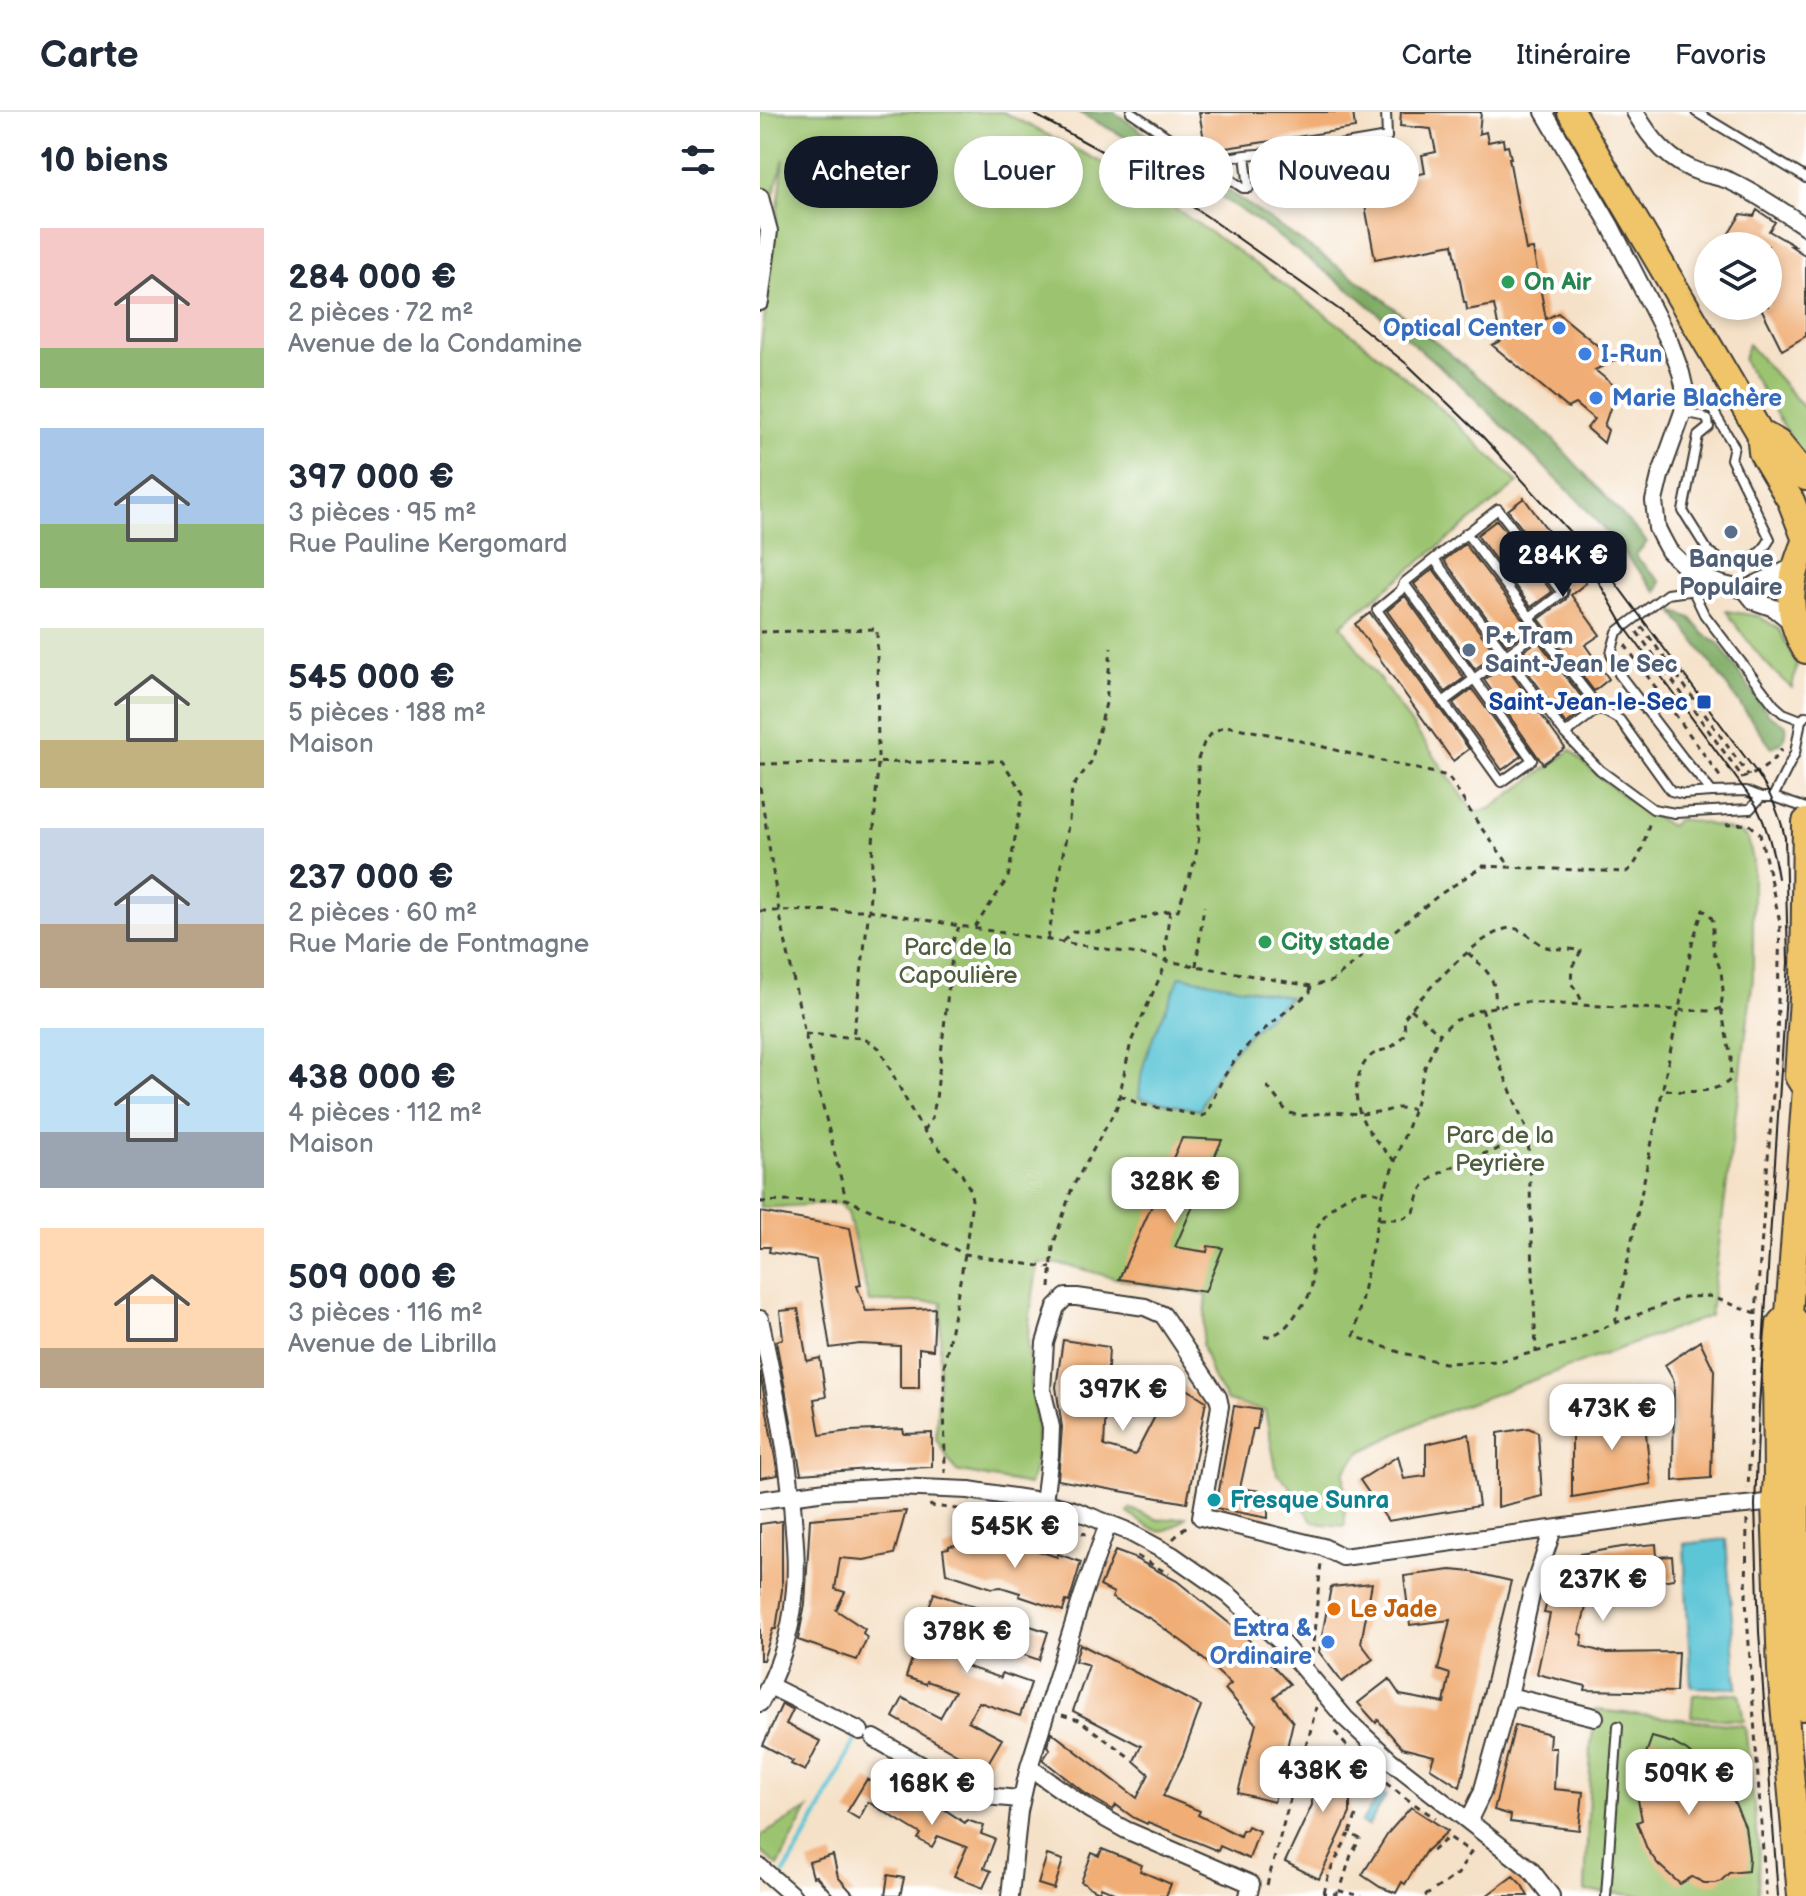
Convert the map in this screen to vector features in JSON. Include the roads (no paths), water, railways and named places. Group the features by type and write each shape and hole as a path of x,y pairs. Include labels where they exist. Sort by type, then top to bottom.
{"main road":[{"path":"1571,112 1760,433 1762,452 1791,501 1806,540 1791,585 1795,625 1806,650"},
{"path":"1760,433 1778,443 1806,477"},
{"path":"1788,1502 1776,1366 1780,1324 1789,1314 1806,1089 1798,1076 1804,983 1806,822"},
{"path":"1789,1314 1796,1323 1788,1502 1778,1627 1798,1763 1782,1810 1789,1896"},
{"path":"1776,1366 1784,1394 1799,1677 1801,1896"}],"street":[{"path":"1544,112 1610,225 1670,343 1681,373 1684,406 1656,488 1657,528 1669,551 1693,574 1745,590 1754,601 1774,608 1795,625"},
{"path":"1635,112 1655,143 1672,159 1699,173 1729,180 1806,227"},
{"path":"760,197 769,231 760,302"},
{"path":"1745,590 1795,566"},
{"path":"1044,1502 1051,1427 1042,1389 1045,1343 1056,1307 1066,1297 1145,1307 1163,1315 1211,1385 1220,1406 1201,1517 1323,1547 1343,1557 1683,1511 1788,1502"},
{"path":"760,1319 793,1496 797,1568 787,1635 770,1686 760,1703"},
{"path":"760,1500 895,1487 969,1490 1044,1502 1074,1510 1106,1532 1125,1530 1195,1570 1229,1595 1275,1635 1345,1718 1391,1761 1530,1869 1551,1896"},
{"path":"1469,1820 1482,1793 1509,1696 1531,1595 1553,1529"},
{"path":"1010,1896 1020,1799 1106,1532"},
{"path":"770,1686 867,1734 973,1795 1020,1799"},
{"path":"1509,1696 1595,1717"},
{"path":"1029,1767 1090,1810 1126,1830 1255,1888"},
{"path":"760,1867 793,1896"}],"lane":[{"path":"1131,112 1167,136"},
{"path":"1233,157 1310,150 1387,137 1386,112"},
{"path":"1696,112 1806,178"},
{"path":"1233,181 1249,188 1245,155"},
{"path":"1684,406 1712,409 1734,446 1731,459 1770,539 1762,553 1743,561 1725,563 1708,551 1683,511 1698,436 1709,427 1708,420 1684,406"},
{"path":"1404,583 1532,760 1501,782 1377,610 1400,591 1404,583 1498,509 1562,593 1530,617"},
{"path":"1466,533 1599,708 1620,720 1671,791 1683,794 1746,791 1806,808"},
{"path":"1434,559 1565,734 1600,770 1653,809 1675,813 1750,809 1761,797"},
{"path":"1712,792 1619,674 1611,653 1617,632 1667,594 1720,584"},
{"path":"1693,591 1704,614 1774,705 1783,713 1804,718 1795,753 1773,797"},
{"path":"1443,702 1539,631"},
{"path":"1565,734 1599,708"},
{"path":"1606,1896 1618,1726"}],"water":[{"path":"1180,976 1290,997 1249,1034 1225,1062 1200,1110 1139,1098 1149,1048"},
{"path":"1726,1539 1737,1688 1691,1687 1684,1544"},
{"path":"1381,1792 1386,1796 1368,1826 1361,1823"}],"waterway":[{"path":"784,1873 854,1741 859,1737"}],"tram line":[{"path":"1030,112 1136,170 1211,219 1344,313 1408,365 1483,437 1611,577 1757,773 1774,804 1785,838 1788,963 1755,1505 1759,1632 1778,1896"},
{"path":"1584,561 1624,626 1756,805 1770,841 1778,878"}],"place":[{"name":"On Air","path":"1508,282"},
{"name":"Optical Center","path":"1559,328"},
{"name":"I-Run","path":"1585,354"},
{"name":"Marie Blachère","path":"1596,398"},
{"name":"Banque Populaire","path":"1731,532"},
{"name":"P+Tram Saint-Jean le Sec","path":"1469,650"},
{"name":"Saint-Jean-le-Sec","path":"1704,702"},
{"name":"City stade","path":"1265,942"},
{"name":"Fresque Sunra","path":"1214,1500"},
{"name":"Le Jade","path":"1334,1609"},
{"name":"Extra & Ordinaire","path":"1328,1642"}],"park label":[{"name":"Parc de la Capoulière","path":"958,961"},
{"name":"Parc de la Peyrière","path":"1500,1149"}]}
